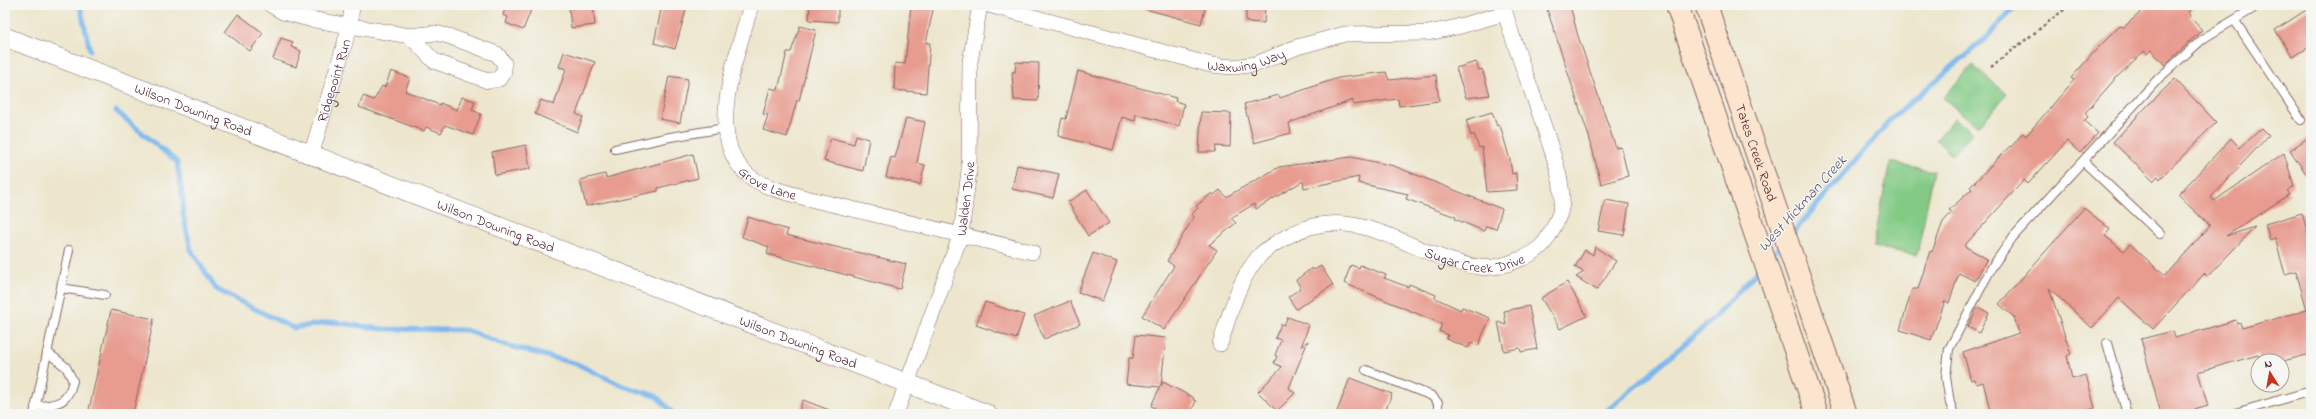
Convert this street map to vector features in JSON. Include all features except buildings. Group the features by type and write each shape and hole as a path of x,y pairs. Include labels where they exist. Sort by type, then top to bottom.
{"main road":[{"name":"Tates Creek Road","path":"1677,5 1817,414"},
{"name":"Tates Creek Road","path":"1706,5 1846,414"}],"street":[{"path":"271,5 283,12 350,26 410,36 435,33 497,54 504,63 504,71 499,79 488,81 447,66 434,61 410,36"},
{"name":"Ridgepoint Run","path":"311,155 350,26 352,5"},
{"name":"Grove Lane","path":"751,5 725,109 725,128 729,146 740,168 747,175 764,184 806,198 962,234 1032,252"},
{"name":"Walden Drive","path":"896,414 962,234 969,171 970,62 980,5"},
{"name":"Waxwing Way","path":"989,5 1211,65 1234,67 1256,64 1297,47 1345,34 1428,32 1457,27 1504,9"},
{"name":"Sugar Creek Drive","path":"1220,344 1246,276 1261,255 1279,240 1302,229 1326,222 1348,223 1370,228 1456,261 1480,267 1504,266 1523,258 1542,246 1559,216 1562,199 1561,181 1537,102 1504,9"},
{"name":"Wilson Downing Road","path":"5,37 987,414"}],"lane":[{"path":"1954,414 1946,377 1949,349 1992,267 2013,237 2084,162 2159,78 2204,38 2236,21 2259,5"},
{"path":"2236,21 2301,120"},
{"path":"615,149 670,137 725,128"},
{"path":"2084,162 2160,234"},
{"path":"47,352 66,367 73,381 70,395 58,404 34,411 69,250"},
{"path":"60,288 105,295"},
{"path":"2107,343 2127,414"},
{"path":"1366,370 1432,396 1438,403 1438,414"},
{"path":"2232,414 2258,411 2311,391"}],"path":[{"path":"1991,67 2070,5"}],"green space":[{"path":"1972,65 2007,94 1978,127 1943,98"},
{"path":"1955,118 1972,133 1952,155 1936,140"},
{"path":"1890,162 1934,171 1917,255 1873,247"}],"waterway":[{"path":"80,5 90,50"},
{"name":"West Hickman Creek","path":"1791,235 1893,117 1986,38 2016,5"},
{"path":"116,111 177,162 183,201 183,214 191,250 216,289 293,328 333,322 382,329 466,330 505,345 577,364 623,386 656,396 674,414"},
{"name":"West Hickman Creek","path":"1769,258 1781,245"},
{"name":"West Hickman Creek","path":"1603,414 1710,322 1761,267"}]}
